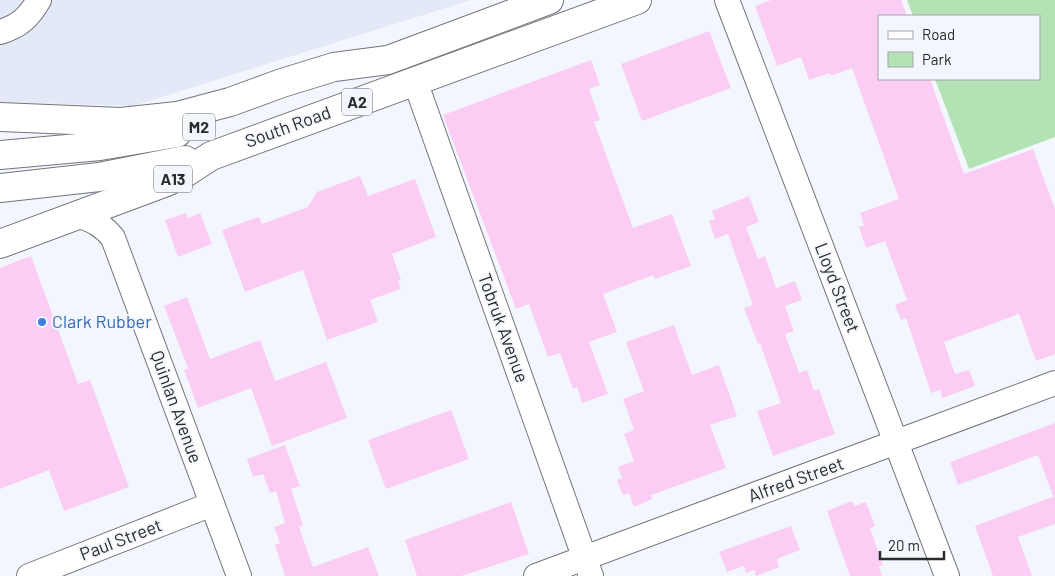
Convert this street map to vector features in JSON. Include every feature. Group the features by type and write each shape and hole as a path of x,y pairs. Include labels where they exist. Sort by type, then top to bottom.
{"highway":[{"path":"0,117 121,122 177,116 230,102 334,67 388,60 549,0"},
{"name":"South Road","path":"0,244 182,175 211,156 637,0"},
{"name":"M2","path":"0,155 142,140 198,128 247,113 388,60"},
{"name":"M2","path":"0,188 99,177 211,156"}],"street":[{"path":"0,32 11,29 29,16 39,0"},
{"name":"Lloyd Street","path":"727,0 947,576"},
{"name":"Tobruk Avenue","path":"415,81 588,567"},
{"path":"113,238 117,217 127,199 132,195"},
{"name":"Quinlan Avenue","path":"77,215 93,221 104,228 113,238 239,576"},
{"name":"Alfred Street","path":"536,576 588,567 896,442 1055,383"},
{"name":"Paul Street","path":"29,576 212,504"}],"shaded area":[{"path":"0,0 471,0 133,106 0,102"}],"green space":[{"path":"907,0 1055,0 1055,137 969,169 935,80 1040,80 1040,15 913,15"}],"building":[{"path":"771,0 901,0 907,15 878,15 878,80 930,80 964,174 1033,149 1055,209 1055,354 1036,361 1019,314 944,342 955,374 969,370 975,386 942,398 940,390 931,393 906,318 901,320 895,305 907,300 885,241 866,248 859,227 864,225 860,213 899,199 852,68 831,76 830,73 809,80 801,57 777,66 755,6"},
{"path":"709,31 731,88 642,121 621,64"},
{"path":"591,60 600,85 589,89 600,120 594,122 633,228 672,214 691,266 655,279 653,275 603,294 617,332 589,342 608,394 582,403 577,387 573,389 560,353 548,357 529,304 516,309 443,115"},
{"path":"360,176 368,196 415,179 436,237 392,254 401,280 398,281 401,289 370,300 378,322 327,340 303,270 245,292 222,230 259,217 262,224 308,207 317,192"},
{"path":"749,196 759,222 746,227 758,259 765,256 776,288 795,281 802,300 785,306 794,331 785,334 799,373 807,370 814,391 819,389 835,434 773,456 757,411 781,403 760,343 758,344 744,308 753,305 728,234 715,239 709,221 715,219 712,211"},
{"path":"186,213 188,218 200,213 212,244 178,257 165,220"},
{"path":"31,256 78,384 90,380 129,487 64,511 49,470 0,489 0,268"},
{"path":"187,297 210,359 260,340 275,381 326,362 347,418 272,446 251,388 198,408 184,370 188,368 164,306"},
{"path":"674,325 692,375 719,365 737,416 710,425 726,468 651,495 652,499 634,507 629,493 623,495 617,480 622,478 618,467 634,461 624,434 634,430 623,399 644,391 626,342"},
{"path":"451,410 469,459 386,489 368,440"},
{"path":"1055,423 1055,495 1053,496 1038,455 958,485 950,462"},
{"path":"285,445 300,486 291,489 303,525 299,527 313,567 368,547 379,576 285,576 275,545 280,543 274,527 285,523 276,491 270,493 263,474 253,477 247,459"},
{"path":"1055,496 1055,524 1018,537 1032,576 993,576 975,526"},
{"path":"852,501 854,506 866,502 875,526 870,528 883,565 879,566 882,576 850,576 827,511"},
{"path":"511,502 529,554 461,576 417,576 405,540"},
{"path":"791,526 800,550 777,559 779,567 756,576 754,570 746,573 744,566 727,572 719,552"}],"place":[{"name":"Clark Rubber","path":"42,322"}]}
